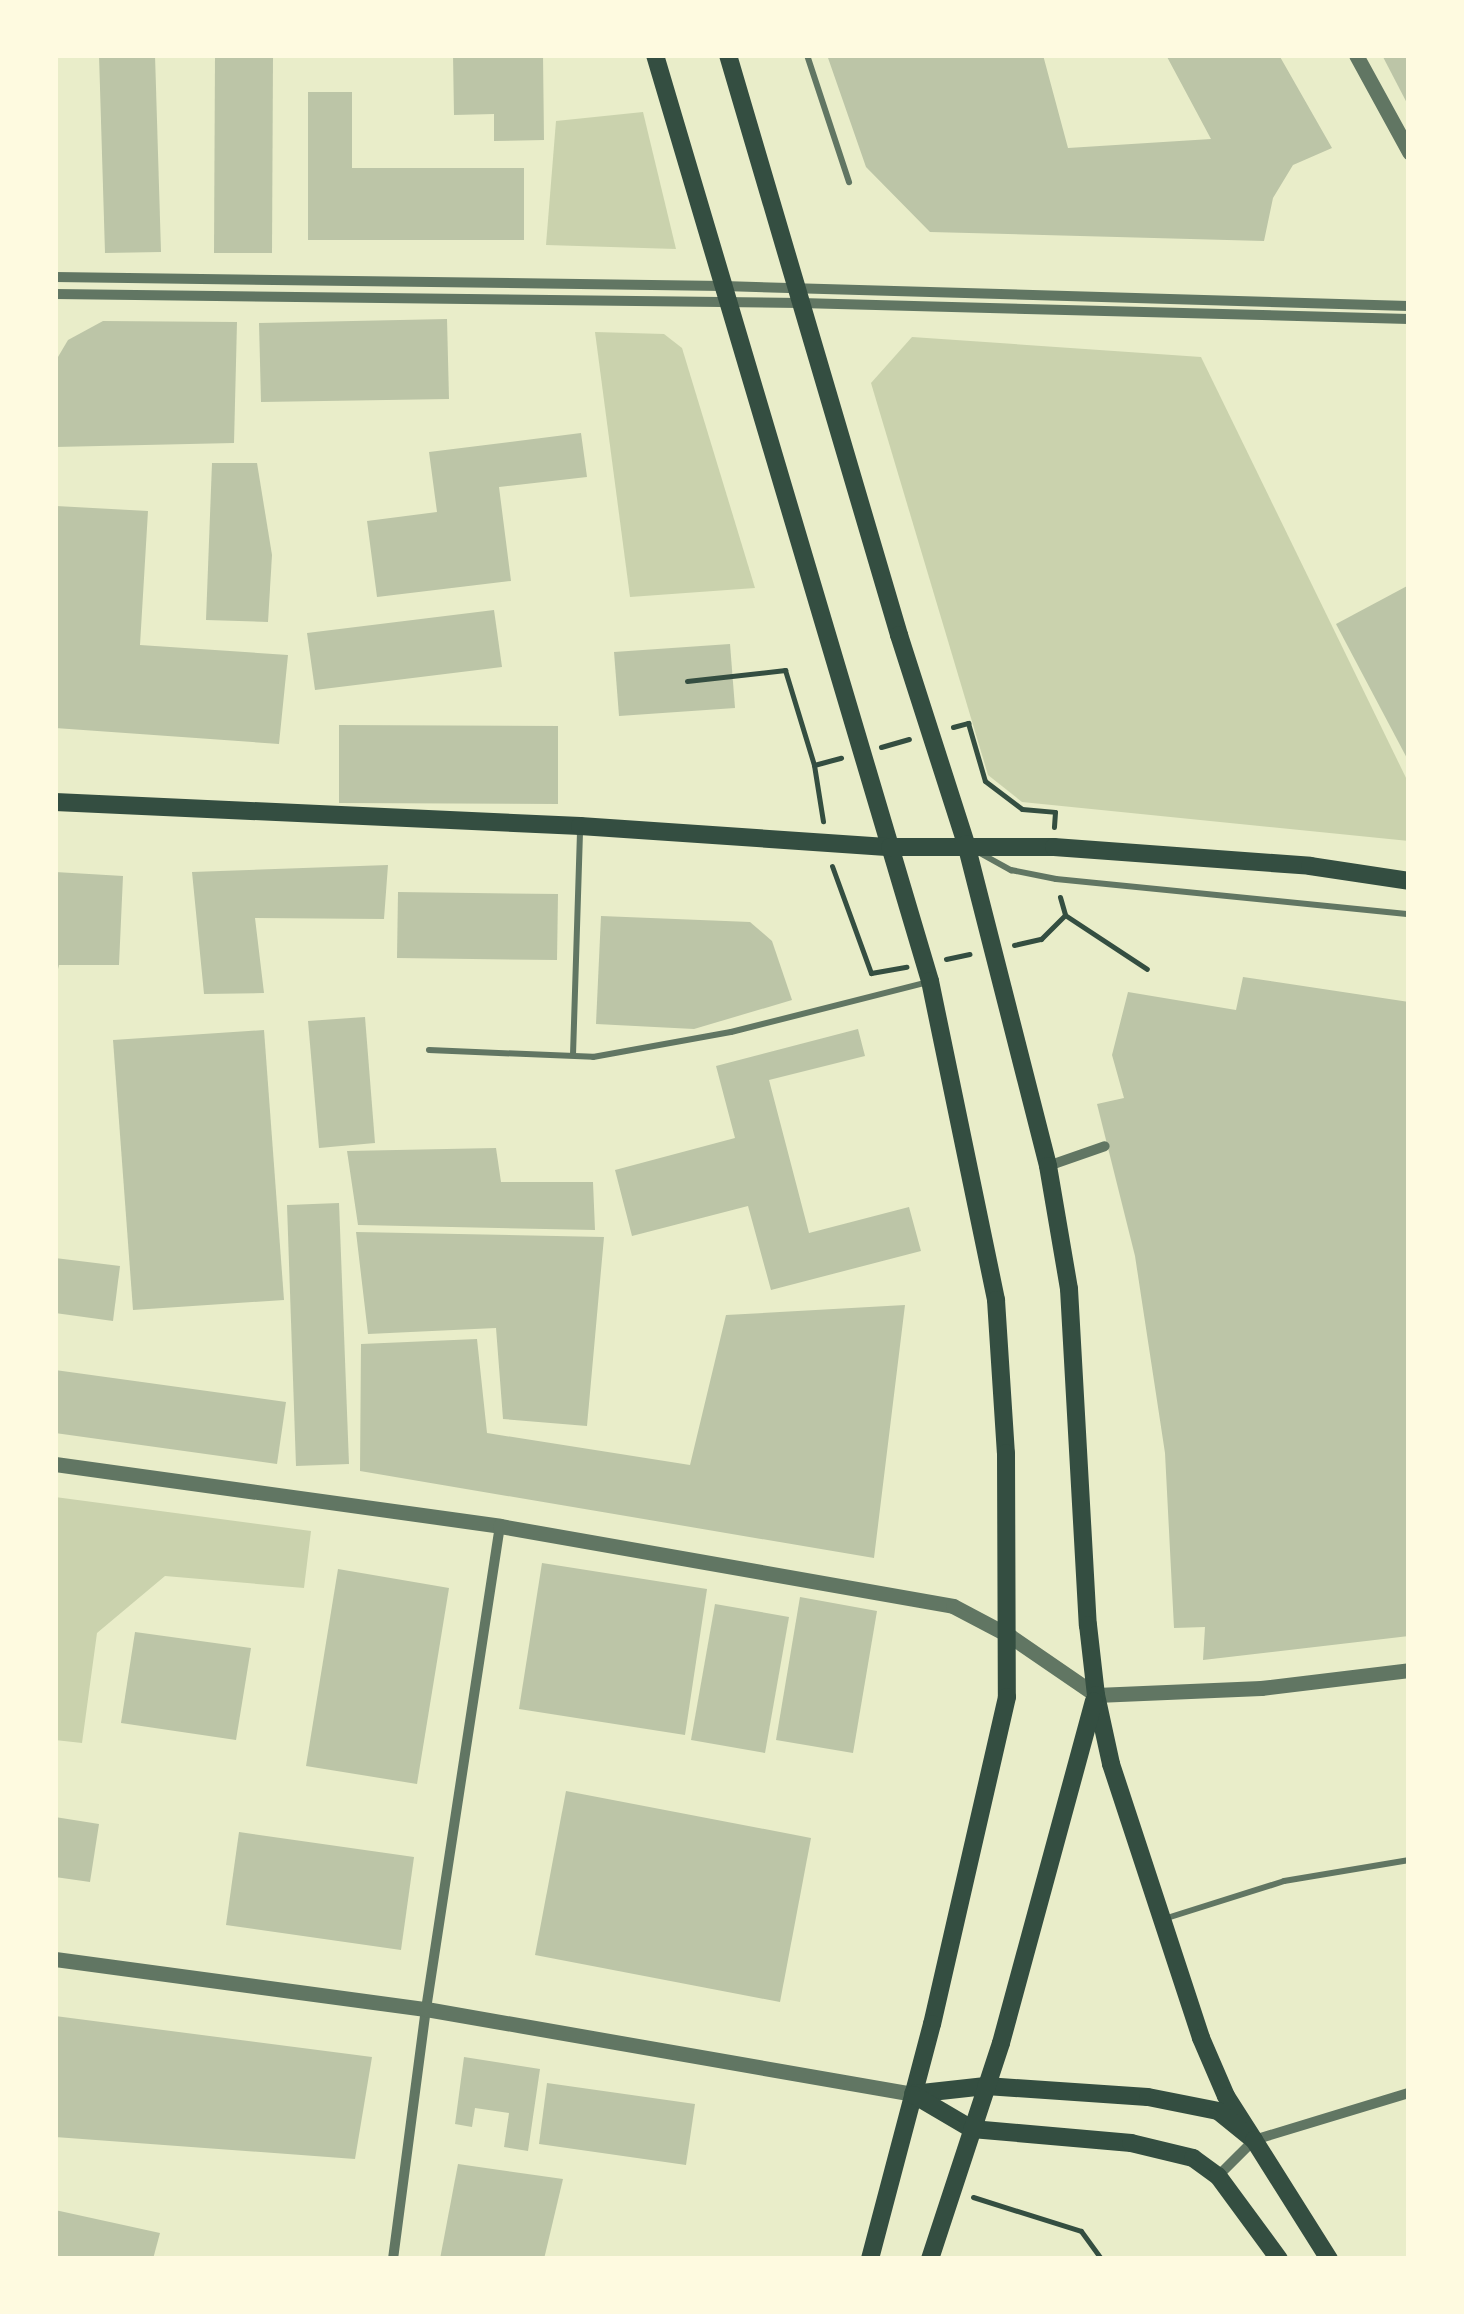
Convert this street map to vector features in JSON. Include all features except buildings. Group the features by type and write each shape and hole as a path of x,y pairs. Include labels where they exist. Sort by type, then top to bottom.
{"main road":[{"path":"655,55 930,981 996,1300 1004,1386 1010,1636 1007,1697 870,2259"},
{"path":"728,55 966,844 1048,1166 1070,1289 1096,1695 1111,1764 1201,2038 1226,2096 1329,2259"},
{"path":"55,802 580,826 890,847 966,844 1310,866 1409,880"},
{"path":"930,2259 986,2086 1096,1695"},
{"path":"913,2094 986,2086 1194,2104 1218,2111 1254,2140"},
{"path":"913,2094 972,2129 1160,2146 1194,2158 1218,2176 1279,2259"}],"street":[{"path":"1356,55 1409,152"},
{"path":"55,277 798,296 1409,319"},
{"path":"55,294 725,294 1409,306"},
{"path":"1048,1166 1104,1146"},
{"path":"55,1464 500,1526 954,1606 1010,1636 1096,1695 1261,1688 1409,1670"},
{"path":"393,2259 426,2009 500,1526"},
{"path":"55,1959 426,2009 913,2094"},
{"path":"1218,2176 1254,2140 1409,2093"}],"lane":[{"path":"807,55 850,182"},
{"path":"573,1056 580,826"},
{"path":"966,844 1011,870 1056,879 1409,914"},
{"path":"428,1050 592,1056 731,1032 930,981"},
{"path":"1161,1920 1284,1881 1409,1860"}],"path":[{"path":"951,2190 1081,2231 1101,2259"}],"green space":[{"path":"643,112 676,249 546,245 556,121"},
{"path":"595,332 664,334 682,348 755,588 630,597"},
{"path":"912,337 1201,357 1409,784 1409,841 1022,802 988,775 871,383"},
{"path":"55,1497 311,1531 304,1588 165,1576 97,1633 82,1743 55,1740"}]}
